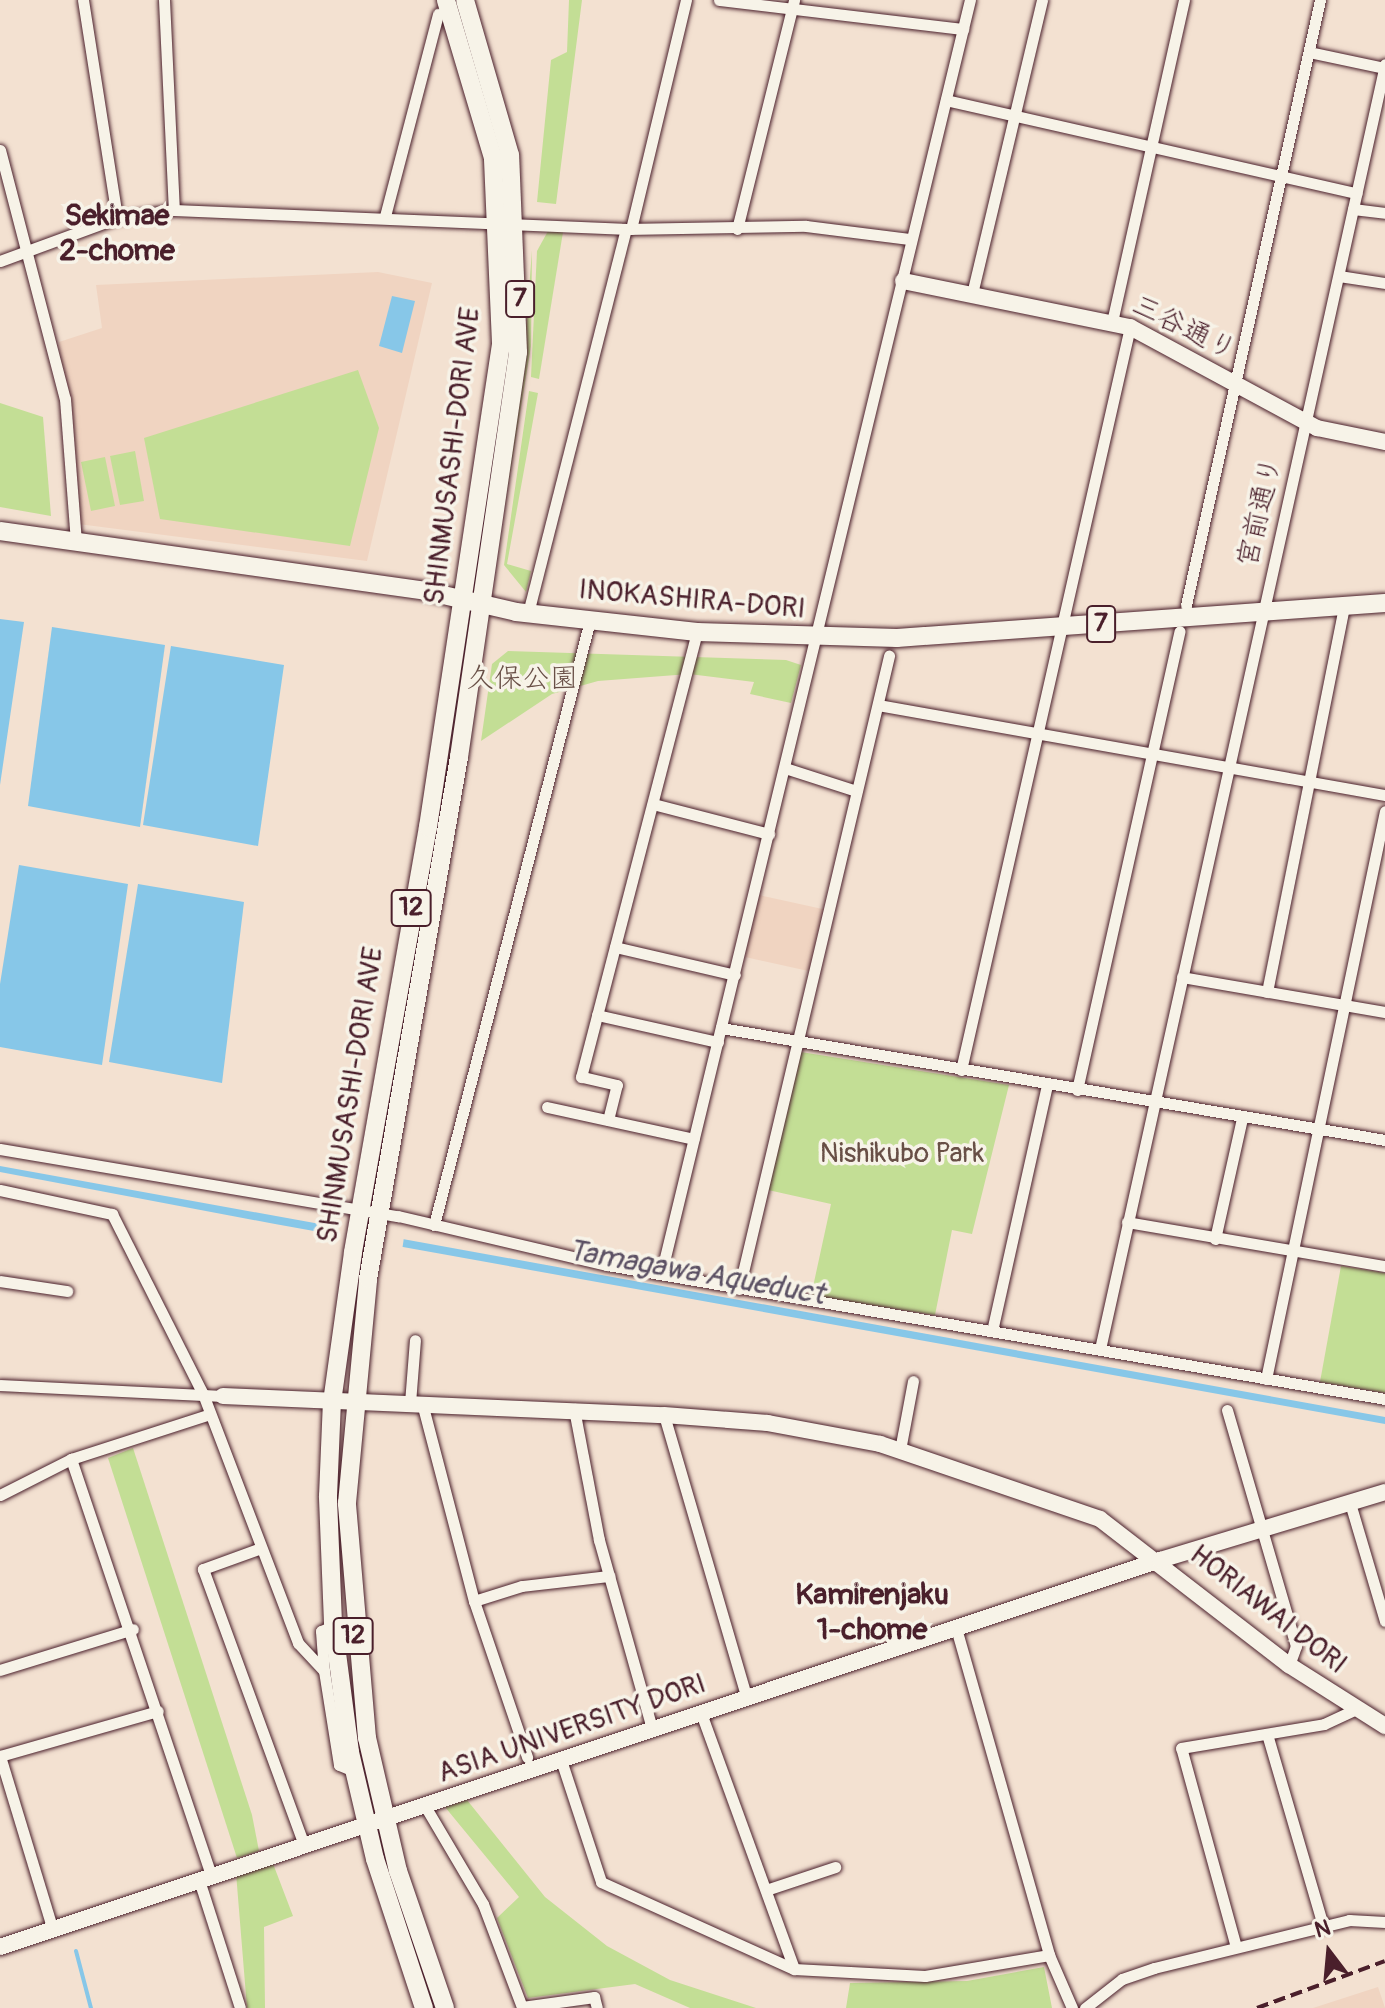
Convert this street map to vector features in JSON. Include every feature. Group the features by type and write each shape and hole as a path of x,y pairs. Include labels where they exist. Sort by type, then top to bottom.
{"main road":[{"name":"SHINMUSASHI-DORI AVE","path":"424,2008 366,1825 354,1771 333,1626 332,1402 353,1252 369,1216 482,603 515,383 504,126 465,0"},
{"name":"SHINMUSASHI-DORI AVE","path":"442,7 486,127 509,223 501,343 369,1216 373,1254 351,1402 352,1618 384,1819 445,2008"},
{"name":"INOKASHIRA-DORI","path":"0,531 463,598 528,613 697,632 816,638 1061,627 1385,603"}],"street":[{"path":"83,0 117,218"},
{"path":"164,0 174,210"},
{"path":"528,613 686,0"},
{"path":"719,0 793,5 963,29"},
{"path":"661,1274 903,281 909,239 970,0"},
{"path":"972,294 1042,0"},
{"path":"1112,322 1184,0"},
{"path":"1186,605 1320,0"},
{"path":"737,229 793,5"},
{"path":"385,216 442,7"},
{"path":"1309,52 1384,66"},
{"name":"宮前通り","path":"1100,1349 1384,66"},
{"path":"946,100 1357,193"},
{"path":"0,150 29,251 65,399 76,543"},
{"path":"1353,209 1385,213"},
{"path":"0,261 117,218 174,210 385,216 628,229 806,226 909,239"},
{"path":"1339,276 1385,283"},
{"name":"三谷通り","path":"903,281 1130,327 1306,421 1385,442"},
{"path":"961,1070 1130,327"},
{"path":"1267,992 1344,607"},
{"path":"434,1225 590,620"},
{"path":"1077,1090 1180,631"},
{"path":"608,1120 617,1085 581,1077 697,632"},
{"path":"739,1289 889,656"},
{"path":"878,705 1385,795"},
{"path":"785,768 856,791"},
{"path":"653,804 769,834"},
{"path":"1266,1379 1385,811"},
{"path":"615,947 735,975"},
{"path":"1182,977 1385,1012"},
{"path":"597,1015 718,1042"},
{"path":"721,1028 1385,1140"},
{"path":"992,1331 1047,1085"},
{"path":"547,1107 694,1139"},
{"path":"1215,1239 1242,1118"},
{"path":"0,1149 434,1225 739,1289 1385,1399"},
{"path":"0,1190 107,1208 203,1394 298,1643 324,1671"},
{"path":"1127,1222 1385,1266"},
{"path":"0,1281 67,1291"},
{"path":"415,1340 416,1403 474,1601 527,1757"},
{"path":"900,1450 913,1381"},
{"path":"0,1385 223,1396"},
{"name":"HORIAWAI DORI","path":"223,1396 574,1409 768,1423 900,1450 1100,1519 1160,1560 1289,1665 1385,1726"},
{"path":"574,1409 609,1576 652,1729"},
{"path":"1227,1410 1259,1530 1296,1646 1289,1665"},
{"path":"0,1495 71,1459 210,1414"},
{"path":"664,1415 747,1698"},
{"path":"71,1459 133,1629 240,2008"},
{"name":"ASIA UNIVERSITY DORI","path":"0,1947 1160,1560 1385,1492"},
{"path":"1350,1503 1385,1621"},
{"path":"261,1548 203,1569 304,1845"},
{"path":"474,1601 522,1586 609,1576"},
{"path":"333,1626 321,1631 324,1671 339,1765 354,1771"},
{"path":"956,1628 1049,1955 1072,2008"},
{"path":"0,1670 133,1629"},
{"path":"1236,1947 1181,1748 1267,1734 1356,1709"},
{"path":"53,1930 0,1756 158,1711"},
{"path":"701,1713 794,1969"},
{"path":"1267,1734 1323,1926"},
{"path":"561,1760 601,1882 794,1969 925,1976 1049,1955"},
{"path":"425,1806 483,1904 522,2007 594,1997 597,2008"},
{"path":"766,1890 835,1867"},
{"path":"1085,2008 1122,1979 1323,1926 1385,1922"}],"shaded area":[{"path":"378,272 432,283 367,561 78,524 59,342 102,328 96,285"},
{"path":"759,895 827,910 813,972 745,957"},
{"path":"1378,1987 1385,2008 1313,2008"}],"green space":[{"path":"569,0 582,0 556,204 537,202 551,60 567,52"},
{"path":"548,231 563,232 539,379 531,377 537,251"},
{"path":"532,250 531,346 495,565 522,383"},
{"path":"358,370 379,428 350,546 160,519 144,438"},
{"path":"529,391 538,393 507,564 531,571 526,592 504,565"},
{"path":"0,403 43,417 51,516 0,507"},
{"path":"135,451 144,501 120,505 110,456"},
{"path":"105,457 115,506 91,511 81,462"},
{"name":"久保公園","path":"508,651 786,660 801,665 791,703 750,694 754,682 689,674 598,681 552,694 481,741 492,664"},
{"name":"Nishikubo Park","path":"801,1052 1009,1085 972,1234 952,1230 935,1315 811,1296 831,1204 768,1190"},
{"path":"1341,1266 1385,1273 1385,1393 1320,1382"},
{"path":"133,1448 252,1815 259,1851 237,1858 108,1458"},
{"path":"467,1800 545,1897 607,1946 670,1980 756,2008 690,2008 635,1984 528,1998 497,1918 519,1897 445,1807"},
{"path":"272,1861 293,1916 264,1927 265,2008 247,2008 236,1873"},
{"path":"1044,1967 1052,2008 846,2008 850,1983 967,1981"}],"water":[{"path":"392,296 415,301 402,353 379,346"},
{"path":"0,619 24,622 0,785"},
{"path":"52,627 165,645 140,827 28,806"},
{"path":"171,646 284,665 258,846 143,825"},
{"path":"19,865 128,884 102,1065 0,1047 0,984"},
{"path":"138,884 244,902 222,1083 109,1062"},
{"path":"0,1166 1385,1417 1385,1424 275,1224 0,1172"}],"pier":[{"path":"329,1223 404,1237 402,1251 326,1237"}],"waterway":[{"path":"76,1951 91,2008"}],"railway":[{"path":"1257,2008 1385,1961"}],"district":[{"name":"Sekimae 2-chome","path":"117,233"},
{"name":"Kamirenjaku 1-chome","path":"872,1612"}],"water label":[{"name":"Tamagawa Aqueduct","path":"696,1273"}]}
